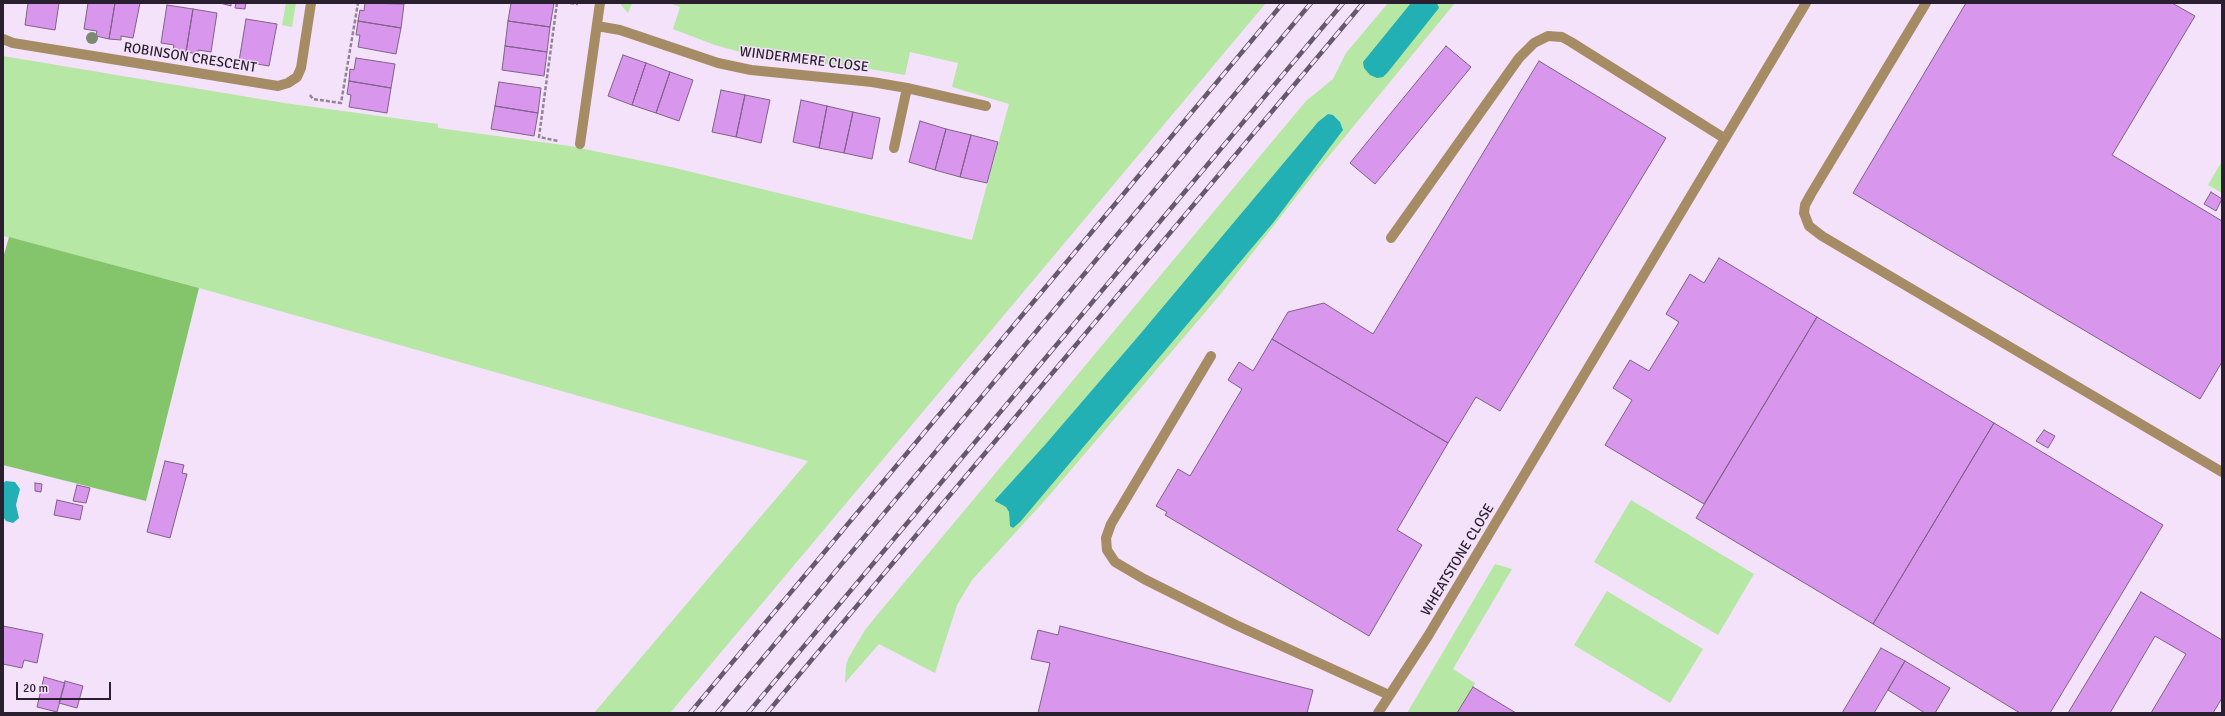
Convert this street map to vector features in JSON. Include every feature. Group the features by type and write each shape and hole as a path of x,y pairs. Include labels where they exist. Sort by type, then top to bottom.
{"street":[{"path":"297,77 301,68 311,3"},
{"path":"580,144 600,3"},
{"name":"WHEATSTONE CLOSE","path":"1378,713 1428,636 1806,3"},
{"path":"1926,3 1805,205 1804,214 1809,226 1822,236 2222,472"},
{"name":"WINDERMERE CLOSE","path":"597,26 620,30 718,63 751,70 872,82 907,88 986,106"},
{"path":"1391,238 1519,58 1534,43 1548,36 1562,38 1571,42 1724,138"},
{"name":"ROBINSON CRESCENT","path":"3,39 13,43 278,86 288,83 297,77"},
{"path":"894,148 907,88"},
{"path":"1211,356 1129,490 1111,524 1106,538 1107,550 1115,562 1144,579 1236,625 1389,695"}],"path":[{"path":"297,77 313,99 341,103 358,3"},
{"path":"557,3 539,138 580,144"}],"shaded area":[{"path":"286,3 296,3 292,27 282,25"},
{"path":"621,3 632,3 628,13 621,5"},
{"path":"669,3 1266,3 670,713 594,713 808,461 199,288 3,236 3,56 284,103 438,124 438,128 570,146 671,167 972,240 1009,104 952,87 958,63 910,52 905,75 858,67 765,59 715,45 673,29 680,7"},
{"path":"1388,3 1455,3 1310,179 1219,296 1047,498 972,580 957,605 935,673 879,644 845,683 846,665 849,657 865,630 1306,101 1333,79 1346,53"},
{"path":"1411,3 1437,3 1439,8 1383,77 1377,78 1370,75 1364,68 1363,62"},
{"path":"1328,114 1333,115 1340,122 1343,130 1273,223 1020,522 1013,528 1010,526 1009,512 1006,507 995,500 1044,446 1136,339 1318,122"},
{"path":"2222,161 2222,193 2208,185"},
{"path":"9,237 199,288 146,501 3,465 3,258"},
{"path":"6,481 15,482 20,489 16,505 19,518 13,523 6,521 3,517 3,483"},
{"path":"1631,500 1754,574 1718,635 1594,562"},
{"path":"1495,564 1512,569 1453,669 1475,683 1473,687 1457,713 1407,713"},
{"path":"1607,591 1703,649 1670,703 1574,645"}],"building":[{"path":"28,3 59,3 55,30 25,25"},
{"path":"88,3 115,3 109,39 96,36 97,31 84,29"},
{"path":"115,3 140,3 133,38 121,36 121,40 109,39"},
{"path":"220,3 231,3 231,6"},
{"path":"236,3 246,3 245,9 235,8"},
{"path":"365,3 404,4 401,28 358,21 360,10 364,11"},
{"path":"511,3 554,3 550,27 508,21"},
{"path":"1966,3 2172,3 2195,16 2112,155 2222,221 2222,362 2200,399 1853,193"},
{"path":"167,5 193,9 186,52 173,50 174,45 161,43"},
{"path":"193,9 217,13 211,52 198,50 198,54 186,52"},
{"path":"246,19 277,24 269,66 239,61"},
{"path":"358,21 401,28 396,54 358,47 360,35 356,35"},
{"path":"508,21 550,27 547,52 505,46"},
{"path":"505,46 547,52 544,76 502,70"},
{"path":"1446,46 1471,67 1375,184 1350,163"},
{"path":"623,55 646,63 632,105 608,96"},
{"path":"356,58 395,64 391,88 349,81 350,69 354,70"},
{"path":"1539,61 1666,138 1500,411 1476,397 1448,443 1272,339 1288,312 1324,303 1373,334"},
{"path":"646,63 670,72 656,113 632,105"},
{"path":"670,72 693,80 679,121 656,113"},
{"path":"349,81 391,88 387,113 349,107 351,95 347,94"},
{"path":"499,82 541,88 538,113 495,106"},
{"path":"721,90 745,95 736,137 712,132"},
{"path":"745,95 770,100 761,143 736,137"},
{"path":"801,100 827,106 819,148 793,142"},
{"path":"495,106 538,113 534,136 491,129"},
{"path":"827,106 853,112 844,153 819,148"},
{"path":"853,112 880,118 872,159 844,153"},
{"path":"920,121 946,129 935,170 909,162"},
{"path":"946,129 971,135 960,177 935,170"},
{"path":"971,135 998,142 987,183 960,177"},
{"path":"2211,192 2222,199 2216,211 2204,204"},
{"path":"1719,258 1817,317 1704,504 1605,445 1632,400 1613,388 1630,360 1649,371 1679,322 1666,314 1690,274 1704,283"},
{"path":"1817,317 1994,423 1873,624 1696,518"},
{"path":"1272,339 1448,443 1397,530 1422,545 1369,636 1165,515 1167,512 1156,506 1178,469 1190,476 1242,389 1228,380 1239,362 1253,371"},
{"path":"1994,423 2163,525 2050,713 2020,713 1873,624"},
{"path":"2044,430 2055,436 2048,448 2036,441"},
{"path":"165,461 184,465 182,473 187,474 170,538 147,532"},
{"path":"35,483 42,484 41,492 35,491"},
{"path":"77,485 90,488 86,503 73,501"},
{"path":"57,500 83,506 80,520 54,515"},
{"path":"2141,592 2222,640 2222,698 2213,713 2151,713 2186,654 2155,636 2110,713 2068,713"},
{"path":"3,626 43,634 37,663 24,660 22,668 3,664"},
{"path":"1060,626 1313,690 1307,713 1038,713 1050,663 1031,659 1038,630 1058,635"},
{"path":"1881,648 1905,661 1874,713 1842,713"},
{"path":"1905,661 1950,688 1935,713 1925,713 1888,690"},
{"path":"44,677 65,683 57,712 37,707"},
{"path":"65,681 83,686 77,708 59,703"},
{"path":"1473,687 1516,713 1457,713"}],"railway":[{"path":"690,713 1283,3"},
{"path":"717,713 1311,3"},
{"path":"748,713 1343,3"},
{"path":"767,713 1363,3"}]}
